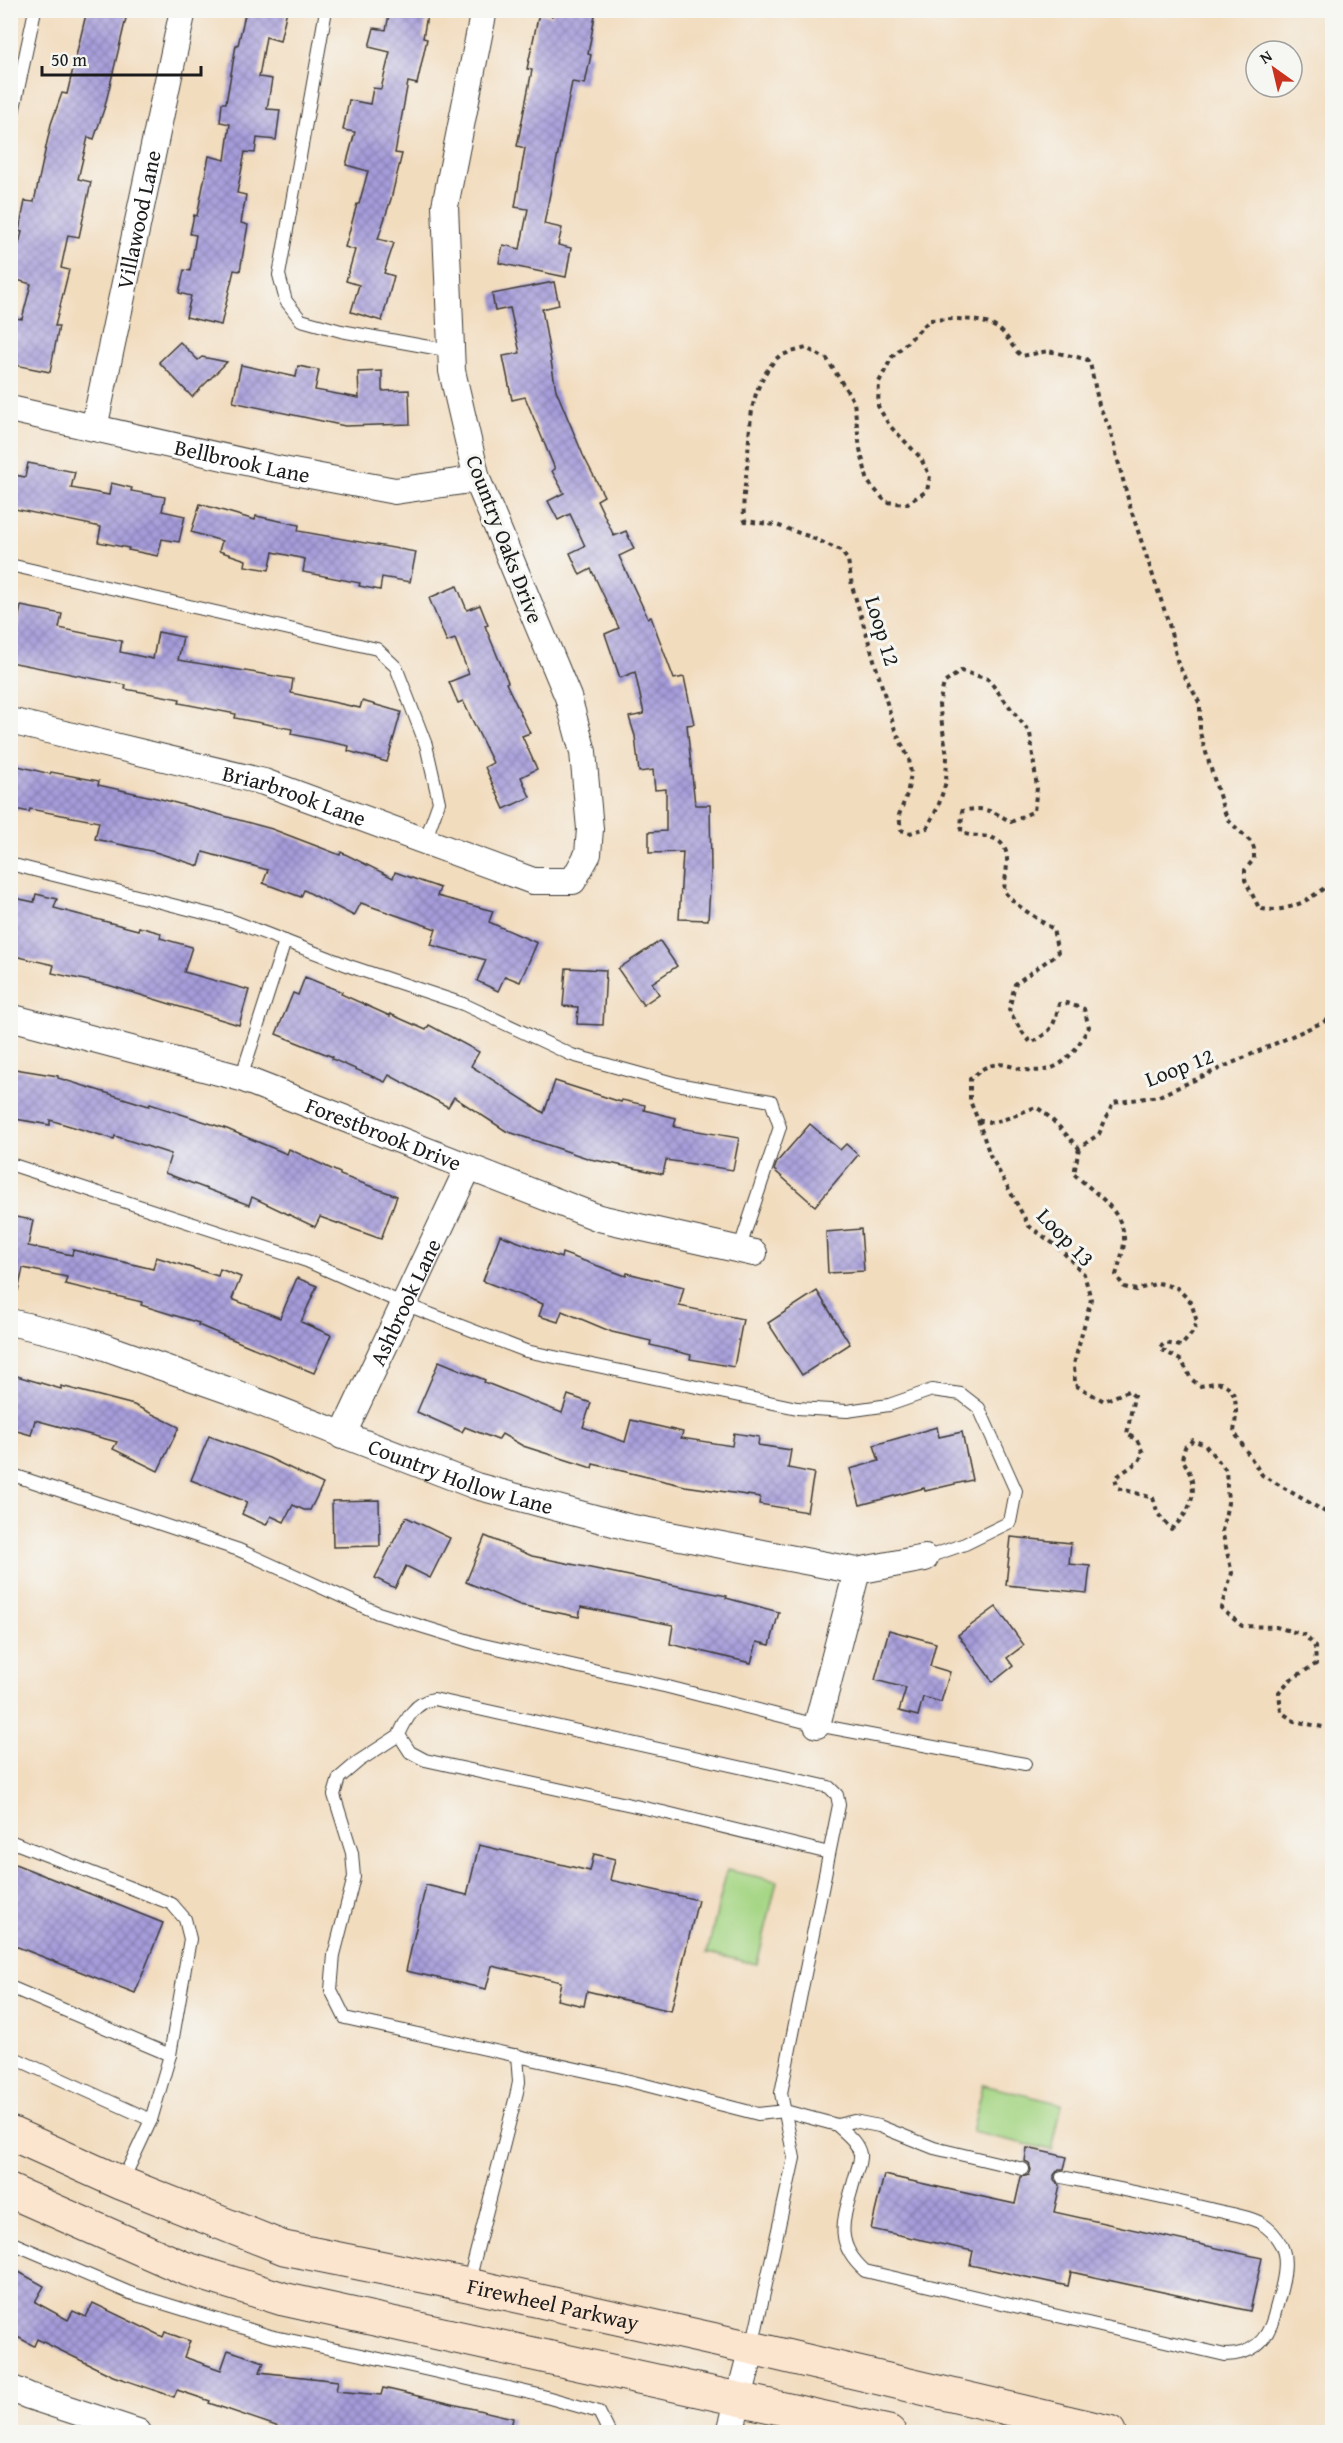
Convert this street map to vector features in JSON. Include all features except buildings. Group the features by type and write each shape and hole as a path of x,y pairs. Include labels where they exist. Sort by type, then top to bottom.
{"main road":[{"name":"Firewheel Parkway","path":"10,2133 121,2183 284,2248 468,2285 752,2348 1109,2433"},
{"path":"91,2226 121,2183"},
{"path":"10,2191 184,2268 283,2299 889,2433"}],"street":[{"name":"Villawood Lane","path":"94,428 183,10"},
{"name":"Country Oaks Drive","path":"484,10 445,206 452,371 477,479 568,697 583,752 590,829 588,854 573,881"},
{"name":"Bellbrook Lane","path":"10,409 272,468 394,491 477,479"},
{"name":"Briarbrook Lane","path":"10,722 264,782 533,881 573,881"},
{"name":"Forestbrook Drive","path":"10,1017 241,1078 599,1218 746,1251"},
{"name":"Ashbrook Lane","path":"342,1436 468,1168"},
{"name":"Country Hollow Lane","path":"10,1322 85,1340 230,1391 476,1486 617,1524 857,1571 924,1558"},
{"path":"817,1725 857,1571"},
{"path":"730,2433 752,2348"},
{"path":"10,2388 138,2433"}],"lane":[{"path":"10,127 35,10"},
{"path":"326,10 279,275 286,301 301,320 341,331 451,351"},
{"path":"10,565 377,649 396,667 426,745 438,802 425,841"},
{"path":"10,864 228,919 352,967 463,1004 572,1055 676,1084 771,1101 780,1127 746,1251"},
{"path":"241,1078 285,941"},
{"path":"10,1164 307,1261 404,1304 526,1351 797,1408 847,1411 889,1405 932,1390 961,1394 979,1408 1016,1491 1010,1522 965,1544 924,1558"},
{"path":"10,1474 239,1550 378,1613 479,1644 668,1687 817,1725 1025,1764"},
{"path":"752,2348 794,2158 785,2111 781,2093 839,1805 837,1795 829,1787 434,1699 421,1704 412,1712 399,1735 359,1761 339,1778 334,1796 352,1853 354,1877 334,1955 331,1990 345,2018 618,2078 758,2114 785,2111 837,2125 856,2142 861,2156 844,2223 844,2244 852,2260 865,2271 1225,2355 1237,2355 1253,2350 1265,2337 1273,2319 1285,2266 1282,2246 1273,2233 1260,2223 1167,2199 1062,2177"},
{"path":"399,1735 410,1752 426,1760 663,1812 829,1853"},
{"path":"10,1841 172,1904 185,1919 190,1939 170,2055 151,2120 121,2183"},
{"path":"10,1987 170,2055"},
{"path":"468,2285 519,2082 517,2055"},
{"path":"10,2056 151,2120"},
{"path":"837,2125 854,2121 879,2126 934,2148 1023,2169"},
{"path":"10,2242 130,2293 270,2336 539,2395 599,2412 609,2433"}],"path":[{"name":"Loop 12","path":"978,1120 970,1101 970,1079 987,1066 1006,1064 1024,1070 1052,1069 1075,1052 1089,1028 1084,1009 1066,1003 1059,1004 1054,1026 1047,1034 1031,1043 1020,1029 1009,1010 1015,984 1058,953 1053,929 1025,908 1012,902 1004,891 1009,860 1005,848 995,839 971,837 961,832 962,811 978,807 997,813 1011,822 1034,811 1037,788 1030,733 988,679 961,671 944,683 939,705 947,756 946,782 938,807 927,828 910,833 902,830 899,815 908,794 911,774 909,759 895,730 852,586 848,560 840,550 808,536 776,525 745,521 742,507 748,463 748,429 756,390 777,357 806,348 826,359 854,402 860,449 868,482 886,502 906,504 927,491 930,476 920,457 889,425 878,406 879,382 892,357 930,320 955,319 984,322 1002,331 1016,352 1022,356 1048,351 1086,359 1090,363 1099,405 1109,426 1131,510 1169,624 1178,664 1200,704 1200,733 1223,808 1228,820 1252,843 1254,849 1254,859 1245,870 1245,880 1259,908 1271,912 1308,900 1332,885"},
{"name":"Loop 12","path":"1078,1148 1099,1134 1113,1103 1159,1096 1332,1018"},
{"path":"978,1120 987,1123 1002,1120 1036,1107 1051,1117 1078,1148"},
{"name":"Loop 13","path":"978,1120 990,1155 1029,1226 1058,1248 1084,1275 1091,1299 1074,1364 1075,1385 1104,1401 1128,1391 1134,1396 1127,1434 1137,1440 1143,1453 1139,1461 1115,1478 1118,1488 1153,1498 1158,1514 1171,1529 1183,1519 1191,1504 1194,1487 1190,1470 1182,1459 1185,1447 1193,1440 1205,1444 1226,1470 1228,1503 1222,1531 1232,1573 1221,1608 1242,1626 1276,1627 1305,1635 1315,1647 1316,1664 1290,1680 1279,1692 1281,1712 1293,1721 1332,1729"},
{"name":"Loop 13","path":"1078,1148 1074,1174 1110,1205 1122,1225 1124,1243 1116,1275 1124,1287 1136,1290 1158,1283 1177,1288 1191,1302 1197,1322 1193,1332 1181,1346 1165,1343 1159,1348 1182,1362 1191,1379 1200,1386 1219,1383 1228,1386 1236,1400 1237,1413 1234,1432 1262,1475 1332,1516"}],"green space":[{"path":"727,1870 777,1881 757,1964 707,1953"},
{"path":"983,2085 1062,2104 1052,2150 972,2132"}]}
